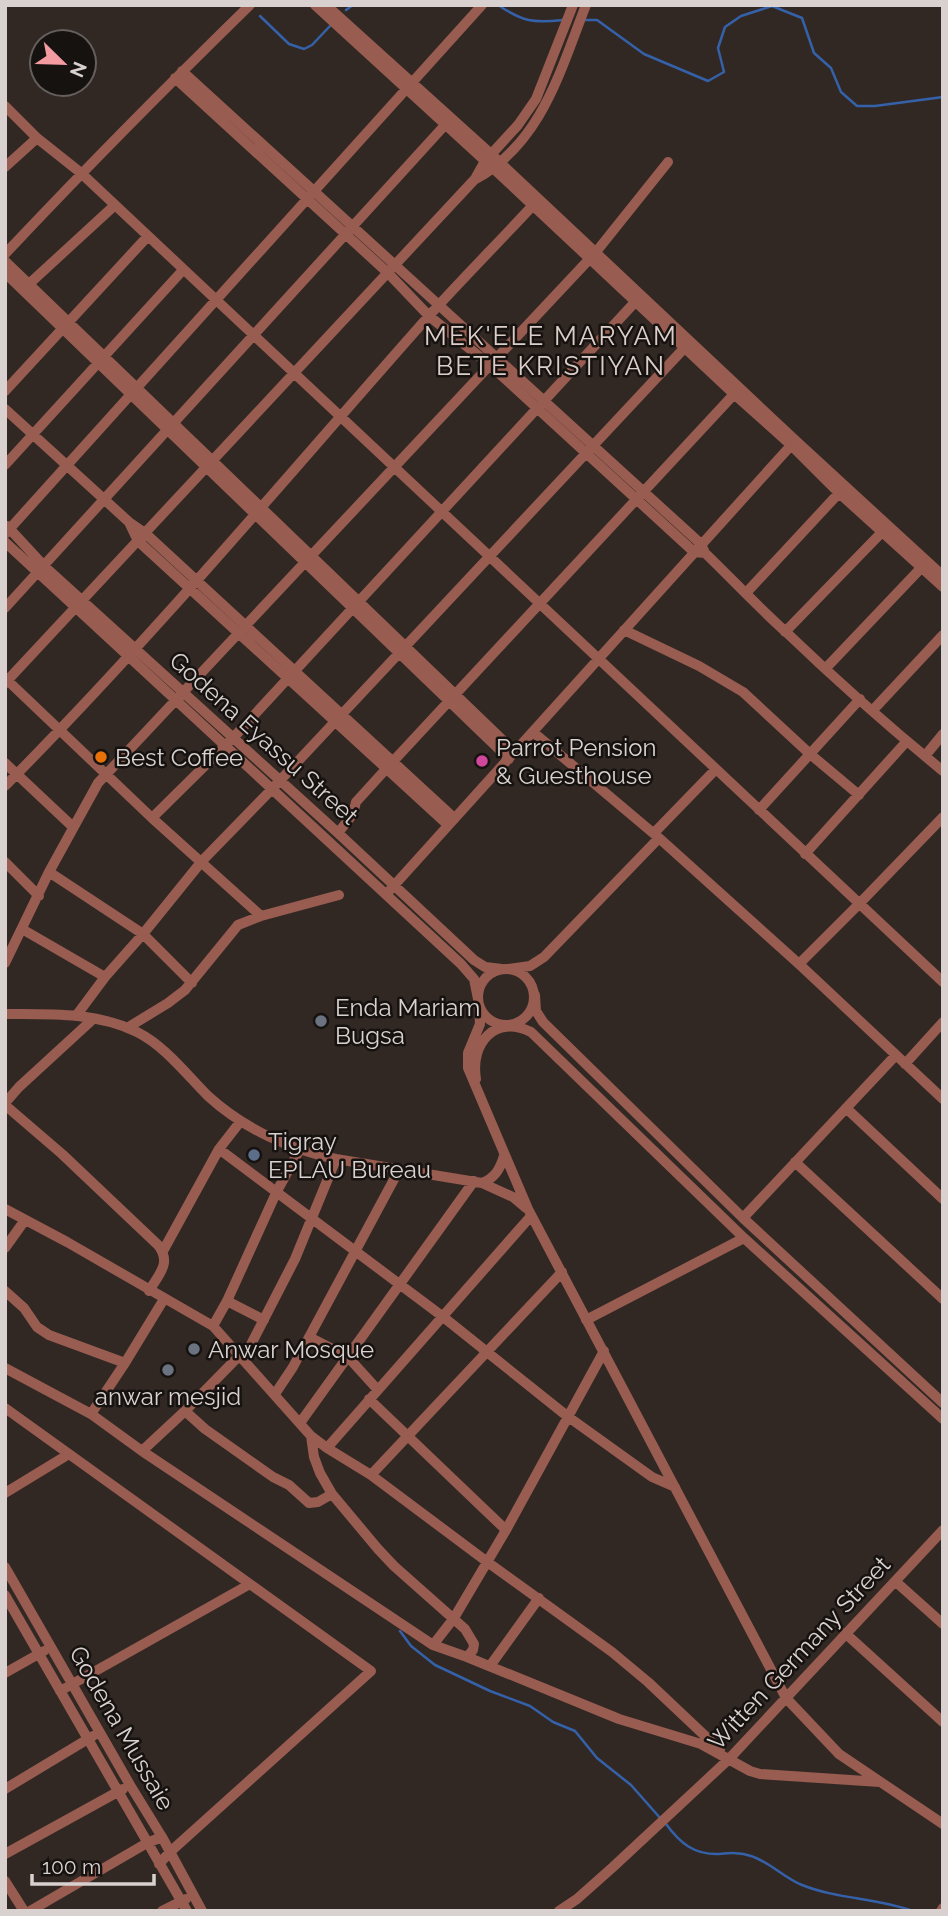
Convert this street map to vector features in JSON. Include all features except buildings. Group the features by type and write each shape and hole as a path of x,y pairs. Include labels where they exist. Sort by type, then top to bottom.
{"street":[{"path":"5,254 81,173 250,5"},
{"path":"493,162 536,99 573,5"},
{"path":"7,529 482,6"},
{"path":"261,916 6,681 475,179 524,138 539,117 552,90 586,6"},
{"path":"320,7 593,255 885,529 943,587"},
{"path":"178,75 391,269 439,305 493,362 700,550 785,632 906,742 943,771"},
{"path":"409,86 445,125 493,162"},
{"path":"5,106 37,138 81,173 943,982"},
{"path":"5,608 445,125"},
{"path":"5,167 37,138"},
{"path":"5,963 49,872 98,783 593,255 668,162"},
{"path":"5,786 131,652 429,316 535,202"},
{"path":"29,284 115,205"},
{"path":"5,391 148,236"},
{"path":"593,255 636,301 688,345"},
{"path":"5,261 66,325"},
{"path":"391,269 429,316 493,362"},
{"path":"5,465 183,270"},
{"path":"5,273 66,325 512,755"},
{"path":"152,818 233,738 636,301"},
{"path":"76,1016 202,861 688,345"},
{"path":"338,833 353,814 356,802 389,765 737,391"},
{"path":"5,409 451,822"},
{"path":"793,443 839,493 943,576"},
{"path":"385,895 624,630 700,550 793,443"},
{"path":"746,593 839,493"},
{"name":"Godena Eyassu Street","path":"7,529 41,569"},
{"path":"785,632 885,529"},
{"name":"Godena Eyassu Street","path":"5,542 41,569 179,696 233,738 480,965 505,969"},
{"path":"826,668 922,567"},
{"path":"624,630 712,673 743,692 859,795"},
{"path":"873,710 943,635"},
{"name":"Godena Eyassu Street","path":"179,696 224,746 466,969 476,984 479,1002"},
{"path":"759,810 860,699"},
{"path":"533,732 656,836 799,964 943,1099"},
{"path":"925,756 943,734"},
{"path":"805,854 906,742"},
{"path":"5,763 73,827"},
{"path":"716,769 544,957 530,966 491,974 483,982 479,1002 480,1024 470,1045 468,1068 530,1212 786,1698 838,1754 943,1824"},
{"path":"799,964 943,817"},
{"path":"5,862 38,896"},
{"path":"49,872 144,934 192,983"},
{"path":"127,1028 169,1003 192,983 238,925 339,895"},
{"path":"22,929 105,977"},
{"path":"544,957 533,978 536,1011 542,1022 743,1217 943,1403"},
{"path":"482,1100 474,1063 479,1047 495,1030 527,1017 533,1007 534,992 524,975 505,969"},
{"path":"479,1002 485,1015 494,1023 520,1027 536,1036 744,1238 943,1419"},
{"path":"5,1014 61,1014 127,1028 156,1045 217,1104 240,1122 300,1149 336,1159 478,1182 513,1197 530,1212"},
{"path":"93,1019 19,1087 5,1104 62,1154 163,1251 163,1269 149,1291"},
{"path":"905,1063 943,1022"},
{"path":"743,1217 896,1055"},
{"path":"846,1108 943,1199"},
{"path":"163,1251 219,1149 240,1122"},
{"path":"641,1137 651,1126"},
{"path":"219,1149 442,1316 567,1416 652,1477 674,1487"},
{"path":"213,1326 277,1191 300,1149"},
{"path":"300,1423 478,1182 493,1178 504,1156"},
{"path":"142,1451 241,1358 295,1259 336,1159"},
{"path":"795,1162 943,1299"},
{"path":"275,1394 293,1367 399,1170"},
{"path":"5,1209 213,1326 312,1436 371,1475 612,1652 648,1682 729,1759"},
{"path":"327,1448 530,1212"},
{"path":"5,1248 25,1220"},
{"path":"586,1320 744,1238"},
{"path":"371,1475 562,1272"},
{"path":"5,1291 23,1308 37,1327 49,1335 125,1363"},
{"path":"91,1414 164,1299"},
{"path":"227,1301 264,1320"},
{"path":"861,1345 871,1336"},
{"path":"309,1337 348,1357 377,1389"},
{"path":"433,1645 454,1618 506,1530 604,1351"},
{"path":"5,1368 91,1414 142,1451 433,1645 620,1718 701,1744 750,1771 760,1774 880,1782"},
{"path":"369,1399 506,1530"},
{"path":"5,1408 371,1671 159,1864"},
{"path":"185,1411 205,1429 272,1477 289,1485 309,1503 318,1503 332,1494"},
{"path":"312,1436 314,1457 332,1494 386,1557 466,1629 474,1644 467,1657"},
{"path":"5,1493 69,1454"},
{"name":"Witten Germany Street","path":"564,1910 729,1759 943,1530"},
{"name":"Godena Mussaie","path":"5,1567 202,1911"},
{"path":"895,1581 943,1624"},
{"path":"60,1691 250,1584"},
{"name":"Godena Mussaie","path":"5,1595 184,1906"},
{"path":"490,1666 539,1598"},
{"path":"845,1633 943,1722"},
{"path":"5,1673 50,1647"},
{"path":"5,1789 100,1732"},
{"path":"5,1854 130,1785"},
{"path":"30,1911 147,1843 162,1837"},
{"path":"5,1881 24,1911"},
{"path":"162,1911 184,1906 193,1895"}],"waterway":[{"path":"346,10 353,5"},
{"path":"498,5 529,20 563,20"},
{"path":"584,20 597,20 644,54 708,81 724,72 718,48 725,27 741,16 772,6 802,18 814,53 831,68 841,92 857,106 943,97"},
{"path":"260,16 289,44 304,49 312,45 330,26"},
{"path":"400,1631 411,1646 435,1665 530,1706 553,1722 575,1731 597,1758 631,1785 661,1819"},
{"path":"666,1824 682,1842 695,1850 710,1854 747,1855 815,1890 913,1911"}],"place":[{"name":"Best Coffee","path":"101,757"},
{"name":"Parrot Pension & Guesthouse","path":"482,761"},
{"name":"Enda Mariam Bugsa","path":"321,1021"},
{"name":"Tigray EPLAU Bureau","path":"254,1155"},
{"name":"Anwar Mosque","path":"194,1349"},
{"name":"anwar mesjid","path":"168,1370"}],"district":[{"name":"MEK'ELE MARYAM BETE KRISTIYAN","path":"551,351"}]}
